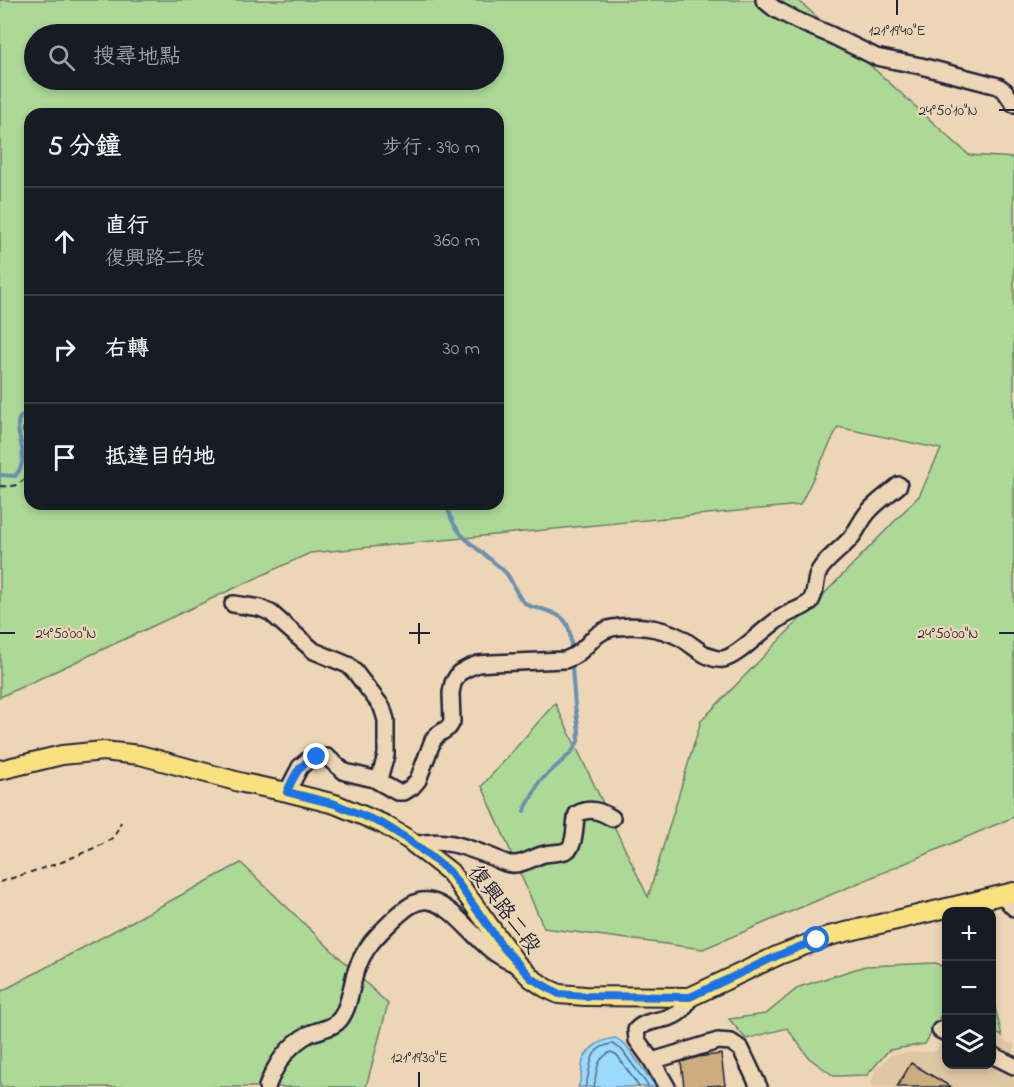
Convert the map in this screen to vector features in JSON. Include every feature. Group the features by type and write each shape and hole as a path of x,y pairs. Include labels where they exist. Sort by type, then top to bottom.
{"main road":[{"name":"復興路二段","path":"0,770 62,755 103,751 140,755 243,783 335,804 383,824 450,872 517,964 531,978 559,994 690,997 805,944 1010,898"}],"street":[{"path":"764,0 775,9 798,21 876,57 998,86 1005,91 1014,104"},
{"path":"287,792 300,767 308,760 317,757 327,758 345,772 379,780 397,792 404,792 412,787 418,780 433,740 452,722 453,683 459,674 478,664 565,660 576,657 602,631 615,627 658,630 677,636 707,657 716,659 732,657 773,622 811,600 818,572 822,566 854,535 866,514 899,485"},
{"path":"232,604 260,608 271,613 314,651 340,661 355,672 382,707 386,720 386,755 379,780"},
{"path":"415,845 441,841 513,864 568,849 572,844 574,821 577,814 584,810 595,810 612,818"},
{"path":"267,1087 278,1064 292,1046 310,1034 330,1027 341,1018 365,948 402,911 416,902 436,903 452,914 497,956 517,964"},
{"path":"667,1087 637,1040 636,1030 641,1024 677,1014 683,1010 690,997"},
{"path":"652,1061 718,1041 731,1042 741,1049 759,1087"},
{"path":"996,1057 1014,1066"}],"path":[{"path":"24,423 22,428 24,438"},
{"path":"0,486 15,487 24,480"},
{"path":"0,882 62,862 101,845 114,837 121,822"}],"shaded area":[{"path":"942,1017 942,1069 996,1069 996,1037 1014,1045 1014,1087 871,1087 875,1069 892,1054 936,1051 941,1043 932,1036"}],"green space":[{"path":"0,0 798,0 969,155 1014,158 1014,817 703,949 544,928 482,786 555,703 648,897 701,721 919,496 941,449 838,427 800,505 310,553 0,697"},
{"path":"241,863 388,1004 366,1087 0,1087 0,992"},
{"path":"936,963 942,967 942,1014 925,1044 889,1050 867,1075 834,1076 809,1058 787,1028 746,1039 729,1019 766,1014 799,987 865,966"},
{"path":"996,1012 1002,1036 996,1033"}],"water":[{"path":"616,1038 626,1045 656,1087 578,1087 583,1061 590,1050 597,1044"}],"building":[{"path":"721,1054 725,1085 684,1087 681,1062"},
{"path":"911,1063 951,1087 897,1087"}],"waterway":[{"path":"0,475 15,476 21,467 23,457 18,422 24,415"},
{"path":"448,510 455,526 462,535 505,572 522,600 562,618 570,632 571,648"},
{"path":"524,811 540,781 571,753 578,742 579,731 572,668"}],"route":[{"path":"317,757 308,760 300,767 287,792 335,804 383,824 409,840 450,872 517,964 531,978 559,994 690,997 779,955 817,940"}]}
